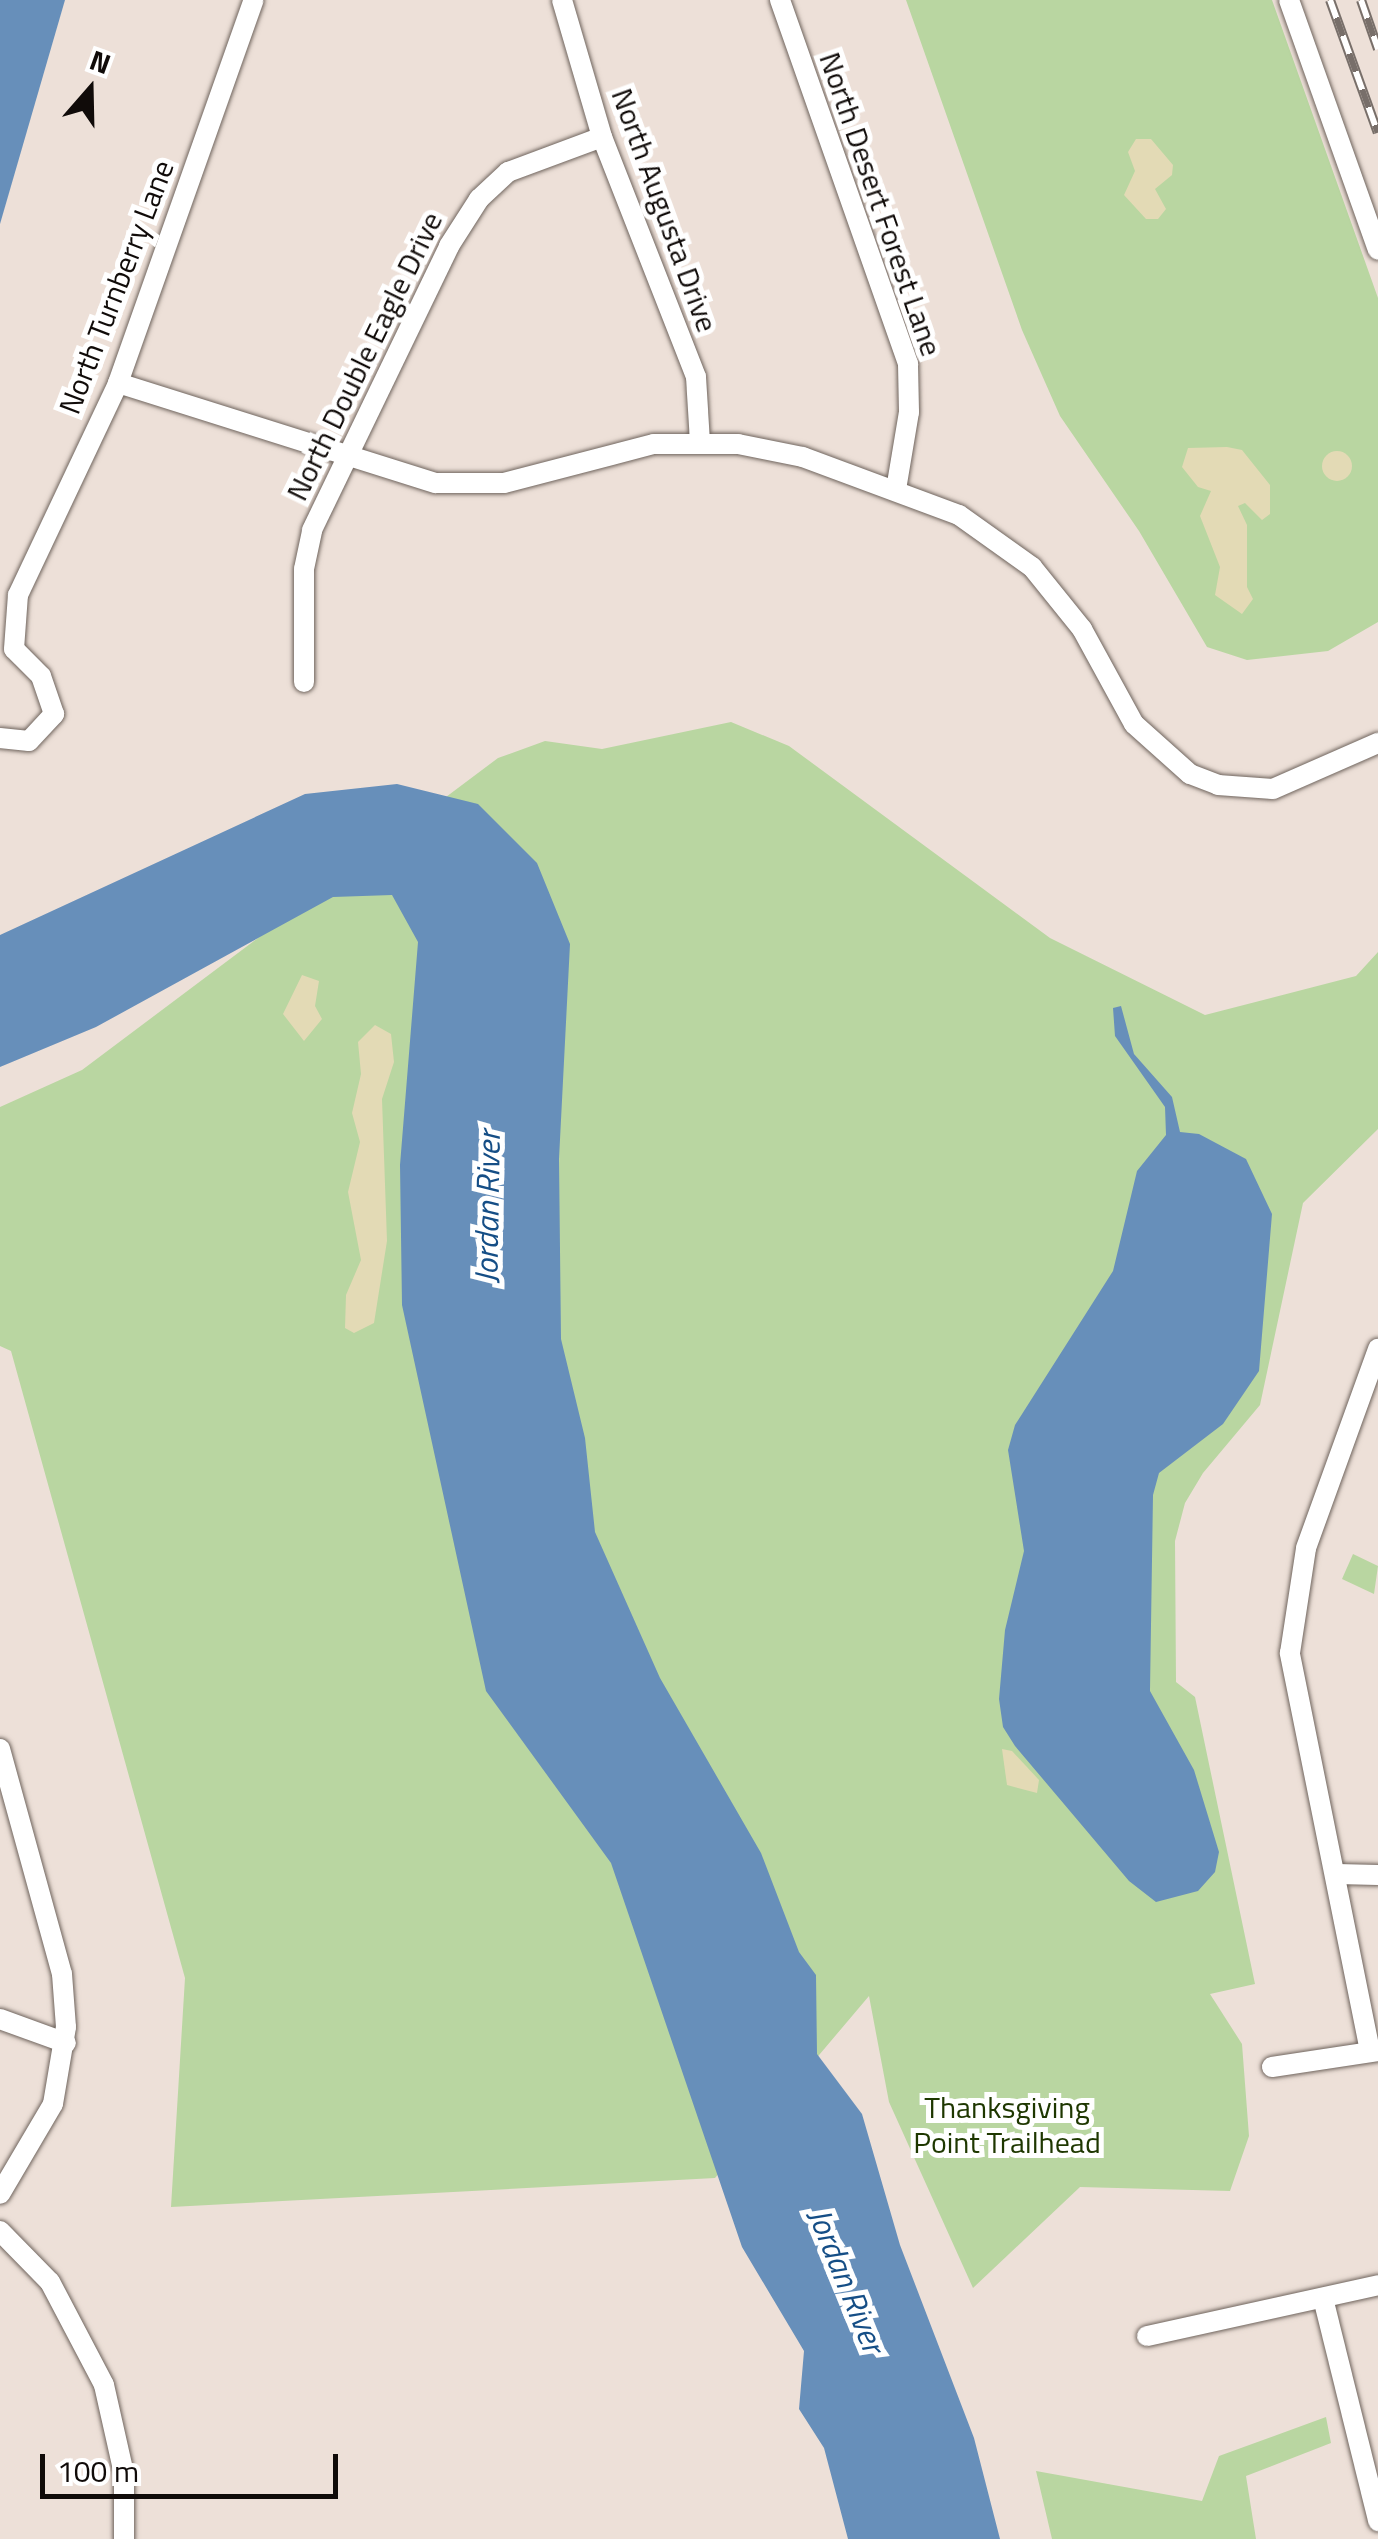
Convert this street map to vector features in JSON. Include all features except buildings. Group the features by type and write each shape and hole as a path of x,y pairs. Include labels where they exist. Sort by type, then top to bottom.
{"street":[{"name":"North Turnberry Lane","path":"0,738 28,741 54,714 41,676 7,655 18,594 118,383 254,0"},
{"name":"North Augusta Drive","path":"562,0 602,137 696,377 700,442"},
{"name":"North Desert Forest Lane","path":"780,0 905,351 910,412 896,490"},
{"path":"1289,0 1378,250"},
{"name":"North Double Eagle Drive","path":"304,682 307,548 343,458 479,199 525,162 602,137"},
{"path":"118,383 406,478 469,485 504,483 625,450 700,442 802,457 959,515 1032,567 1082,629 1134,724 1190,774 1218,785 1273,788 1378,743"},
{"path":"1272,2067 1374,2051 1291,1637 1306,1548 1374,1378 1378,1349"},
{"path":"0,1749 62,1974 66,2043 53,2104 0,2194"},
{"path":"1337,1874 1378,1875"},
{"path":"0,2019 66,2043"},
{"path":"0,2232 50,2282 104,2385 124,2474 124,2539"},
{"path":"1147,2336 1378,2285"},
{"path":"1323,2298 1378,2521"}],"green space":[{"path":"906,0 1272,0 1378,298 1378,622 1328,651 1247,660 1207,647 1139,531 1060,416 1022,330"},
{"name":"Thanksgiving Point Trailhead","path":"731,722 789,746 1050,938 1205,1015 1356,976 1378,952 1378,1129 1303,1203 1260,1405 1203,1473 1185,1503 1175,1541 1176,1682 1195,1697 1255,1984 1210,1994 1242,2044 1249,2136 1230,2191 1080,2187 973,2288 889,2102 869,1996 715,2178 171,2207 185,1978 11,1351 0,1346 0,1107 82,1070 498,758 545,741 602,749"},
{"path":"1353,1554 1378,1566 1374,1594 1342,1579"},
{"path":"1326,2417 1331,2443 1246,2476 1256,2539 1052,2539 1036,2471 1202,2501 1219,2456"}],"sand":[{"path":"1136,139 1151,139 1173,165 1172,175 1155,189 1166,209 1158,219 1146,219 1124,195 1135,171 1128,152"},
{"path":"1188,448 1242,450 1270,485 1270,514 1262,520 1245,503 1238,506 1247,525 1247,587 1253,599 1242,614 1215,595 1220,567 1200,516 1211,491 1198,487 1182,467"},
{"path":"1337,451 1348,455 1352,466 1348,477 1337,481 1326,477 1322,466 1326,455"},
{"path":"302,975 319,981 315,1006 322,1019 304,1041 283,1014"},
{"path":"375,1025 391,1034 394,1062 382,1099 387,1241 374,1323 354,1333 345,1328 346,1295 361,1260 348,1192 360,1142 352,1113 361,1074 358,1042"},
{"path":"1002,1749 1012,1751 1039,1780 1037,1793 1007,1785"}],"water":[{"path":"0,0 65,0 0,224"},
{"name":"Jordan River","path":"397,784 478,804 537,863 570,944 559,1159 561,1339 585,1438 595,1532 660,1678 761,1853 799,1952 816,1975 817,2054 862,2114 900,2245 974,2438 1000,2539 848,2539 824,2448 799,2409 804,2351 742,2247 611,1863 486,1691 402,1305 400,1165 418,942 392,895 333,897 96,1027 0,1067 0,935 305,794"},
{"path":"1121,1006 1134,1054 1172,1097 1180,1132 1199,1134 1246,1159 1272,1214 1259,1371 1223,1424 1159,1473 1153,1495 1150,1691 1194,1770 1219,1852 1215,1872 1198,1891 1156,1902 1129,1881 1015,1746 1003,1727 999,1699 1005,1630 1024,1551 1008,1450 1015,1425 1113,1271 1137,1171 1166,1135 1165,1107 1115,1036 1113,1008"}],"railway":[{"path":"1330,0 1378,133"},
{"path":"1361,0 1378,49"}]}
